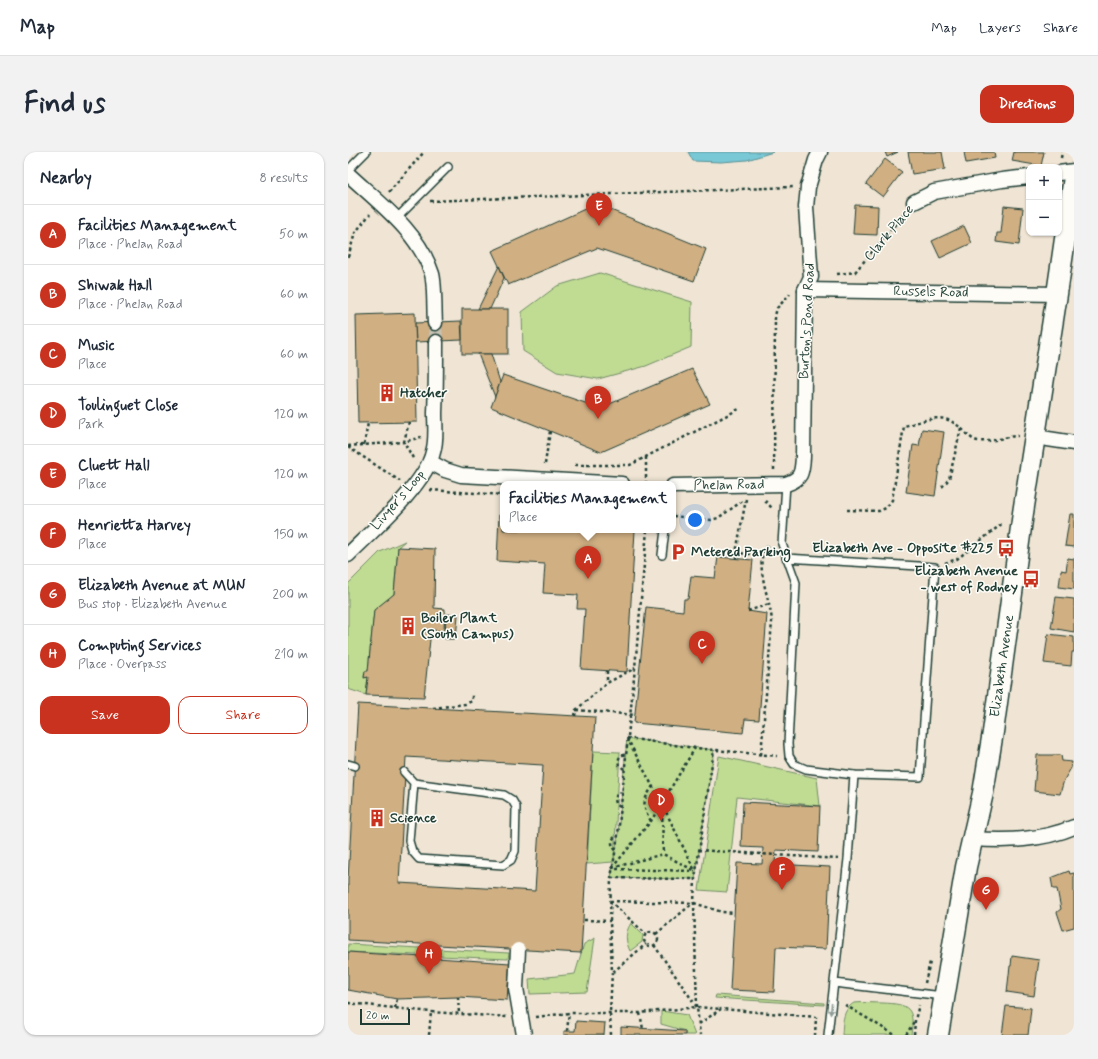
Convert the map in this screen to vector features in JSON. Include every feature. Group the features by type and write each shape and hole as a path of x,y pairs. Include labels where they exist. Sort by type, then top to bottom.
{"main road":[{"name":"Elizabeth Avenue","path":"938,1035 972,839 984,793 1023,513 1028,436 1058,294 1074,177"}],"street":[{"name":"Burton's Pond Road","path":"780,484 795,481 800,476 802,468 808,284 806,208 808,186 820,152"},
{"path":"1062,173 1074,171"},
{"path":"348,174 396,219 422,250 432,275 435,323"},
{"name":"Clark Place","path":"914,202 934,192 1026,177"},
{"name":"Russels Road","path":"808,284 1058,294"},
{"name":"Livyer's Loop","path":"348,555 397,506 422,476 430,462 434,452 428,436 436,342"},
{"path":"1028,436 1074,443"},
{"path":"430,462 445,470 461,475 568,481"},
{"name":"Phelan Road","path":"676,486 780,484"},
{"path":"972,839 1004,841 1030,839 1062,832 1074,827"},
{"path":"518,950 516,988 524,1035"}],"lane":[{"path":"348,170 366,152"},
{"path":"396,219 448,167"},
{"path":"780,484 782,544 786,558 792,569 796,583 788,744 789,756 794,764 806,769 854,775 920,777 935,566 786,558"},
{"path":"662,555 665,533"},
{"path":"404,772 414,783 504,795 512,800 516,807 515,851 511,860 503,865 419,858 412,851 408,841 414,783"},
{"path":"828,1035 848,860 854,775"},
{"path":"834,983 944,996"}],"path":[{"path":"348,257 355,233 424,152"},
{"path":"412,202 808,186"},
{"name":"Clark Place","path":"850,275 856,272 914,202"},
{"path":"772,516 772,508 780,484 775,316 777,308 794,290 808,284 856,272"},
{"path":"630,465 739,409"},
{"path":"847,510 878,511 886,508 892,500 904,426 938,418 947,418 961,428 973,440 988,441 1010,436 1028,436"},
{"path":"409,422 404,442 415,461"},
{"path":"364,445 368,423"},
{"path":"942,487 949,480 961,428"},
{"path":"348,447 404,442 428,436 422,429"},
{"path":"545,464 550,431"},
{"path":"348,447 412,488 500,495"},
{"path":"646,457 646,481"},
{"path":"736,559 746,498"},
{"path":"676,516 711,520 718,518 746,498 753,498"},
{"path":"760,499 766,501 772,508"},
{"path":"935,566 957,559 1006,521"},
{"path":"611,1035 610,1013 612,972 610,878 618,835 647,533"},
{"path":"761,755 772,622 770,604 762,575 763,556 771,539"},
{"path":"736,553 763,556"},
{"path":"748,611 770,604"},
{"path":"575,716 576,710 607,683 635,668"},
{"path":"607,671 607,683"},
{"path":"433,708 465,704 472,701 472,694"},
{"path":"576,710 635,715"},
{"path":"627,738 695,748 761,755 789,756"},
{"path":"627,738 653,786 695,871"},
{"path":"612,868 651,821 695,748"},
{"path":"700,1035 697,1007 694,903 695,871 714,750"},
{"path":"624,770 619,765 618,761 620,756 626,754"},
{"path":"651,821 645,812 644,799 653,786"},
{"path":"620,807 616,804 615,799 617,794 622,792"},
{"path":"662,804 663,854"},
{"path":"616,850 613,848 612,843 614,837 618,835"},
{"path":"698,850 848,860"},
{"path":"612,868 663,854 695,871"},
{"path":"612,868 695,871"},
{"path":"610,878 695,879"},
{"path":"610,901 694,903 722,912 734,912"},
{"path":"610,901 646,934"},
{"path":"656,934 694,903"},
{"path":"584,920 610,921"},
{"path":"646,934 649,932 656,934"},
{"path":"646,934 644,940 646,944"},
{"path":"646,944 650,946 654,945 658,940 656,934"},
{"path":"612,972 646,944"},
{"path":"654,945 697,1007"},
{"path":"925,982 930,964"},
{"path":"458,997 459,1014"},
{"path":"395,1008 397,998"},
{"path":"914,1035 920,1002"},
{"path":"845,1005 895,1035"},
{"path":"697,1007 816,1016 815,1035"},
{"path":"699,1024 721,1009"},
{"path":"429,1035 431,1012"},
{"path":"567,1031 569,1013"},
{"path":"640,1013 643,1029"},
{"path":"906,1035 916,1020"}],"green space":[{"path":"600,273 692,302 691,347 646,366 598,379 557,372 523,351 522,312 557,286"},
{"path":"405,541 398,547 394,594 374,611 368,671 365,671 364,677 368,677 366,695 348,689 348,584 380,552"},
{"path":"627,738 714,750 695,879 611,878 613,862 587,864 593,751 620,752 614,859 618,835"},
{"path":"719,756 817,778 820,806 737,797 727,892 699,890"},
{"path":"631,923 643,935 642,942 630,951 626,937"},
{"path":"595,938 587,992 530,994 529,979 575,974 584,944"},
{"path":"348,944 509,953 508,959 348,952"},
{"path":"716,995 824,1003 824,1005 715,998"},
{"path":"854,1003 892,1004 904,1006 911,1013 911,1035 842,1035 845,1013"},
{"path":"661,1011 687,1015 695,1035 685,1035 685,1031 661,1024"}],"water":[{"path":"688,152 773,152 747,160 721,162 693,161"}],"building":[{"path":"885,152 898,152 887,157"},
{"path":"908,152 942,152 945,169 912,174"},
{"path":"964,152 994,152 995,158 966,163"},
{"path":"1014,152 1044,152 1041,164 1029,164 1012,161"},
{"path":"885,159 902,172 883,197 866,184"},
{"path":"596,204 706,249 694,281 597,248 508,285 492,251"},
{"path":"855,205 878,206 877,235 853,234"},
{"path":"1004,206 1023,208 1019,245 996,242 997,233 1001,233"},
{"path":"964,226 972,243 940,258 932,241"},
{"path":"499,266 504,278 490,309 478,309"},
{"path":"462,309 508,309 508,354 462,354"},
{"name":"Hatcher","path":"415,313 417,422 358,423 356,315"},
{"path":"461,321 462,340 416,342 415,323"},
{"path":"478,354 491,354 500,382 495,397"},
{"path":"692,369 710,404 601,452 491,407 503,375 600,408"},
{"path":"922,429 944,432 935,496 906,492 913,445 919,446"},
{"path":"1070,514 1074,514 1074,547 1065,546"},
{"path":"499,515 500,533 635,533 627,672 581,669 585,609 577,609 578,595 543,593 545,564 497,561"},
{"name":"Boiler Plant (South Campus)","path":"398,547 435,549 434,608 445,609 444,631 431,630 424,697 366,695 368,677 364,678 365,671 368,671 374,610 394,594"},
{"path":"718,557 753,560 748,611 767,614 759,720 745,719 743,733 634,723 646,607 683,611 684,599 688,599 691,576 715,578"},
{"path":"1068,558 1074,559 1074,589 1059,587 1061,570 1066,571"},
{"path":"1056,597 1074,599 1074,632 1051,628"},
{"path":"446,614 458,615 456,639 445,639"},
{"path":"1048,634 1074,637 1074,652 1072,652 1071,666 1044,663"},
{"name":"Science","path":"358,704 595,717 581,953 348,940 348,880","holes":["406,757 543,765 535,891 399,883"]},
{"path":"1037,755 1061,755 1062,761 1072,762 1060,794 1034,791"},
{"path":"743,802 820,806 818,852 776,850 775,864 830,867 826,949 776,947 774,992 730,990 737,863 762,864 763,848 741,847"},
{"path":"1069,871 1070,874 1074,873 1074,927 1063,930 1057,912 1061,909 1057,889 1053,889 1051,878"},
{"path":"348,952 510,963 507,1000 458,997 397,999 348,990"},
{"path":"1012,956 1039,960 1034,996 1007,992"},
{"path":"1006,1006 1031,1008 1028,1035 1002,1035"},
{"path":"576,1021 605,1023 604,1035 564,1035 564,1031 575,1031"},
{"path":"621,1027 685,1031 685,1035 621,1035"}],"tunnel":[{"path":"435,323 436,342"}],"place":[{"name":"Cluett Hall","path":"599,226"},
{"name":"Hatcher","path":"387,393"},
{"name":"Shiwak Hall","path":"598,419"},
{"name":"Elizabeth Ave - Opposite #225","path":"1006,548"},
{"name":"Metered Parking","path":"678,552"},
{"name":"Facilities Management","path":"588,579"},
{"name":"Elizabeth Avenue - west of Rodney","path":"1031,579"},
{"name":"Boiler Plant (South Campus)","path":"408,626"},
{"name":"Music","path":"702,664"},
{"name":"Science","path":"377,818"},
{"name":"Toulinguet Close","path":"661,821"},
{"name":"Henrietta Harvey","path":"782,890"},
{"name":"Elizabeth Avenue at MUN","path":"986,910"},
{"name":"Computing Services","path":"429,974"}]}
